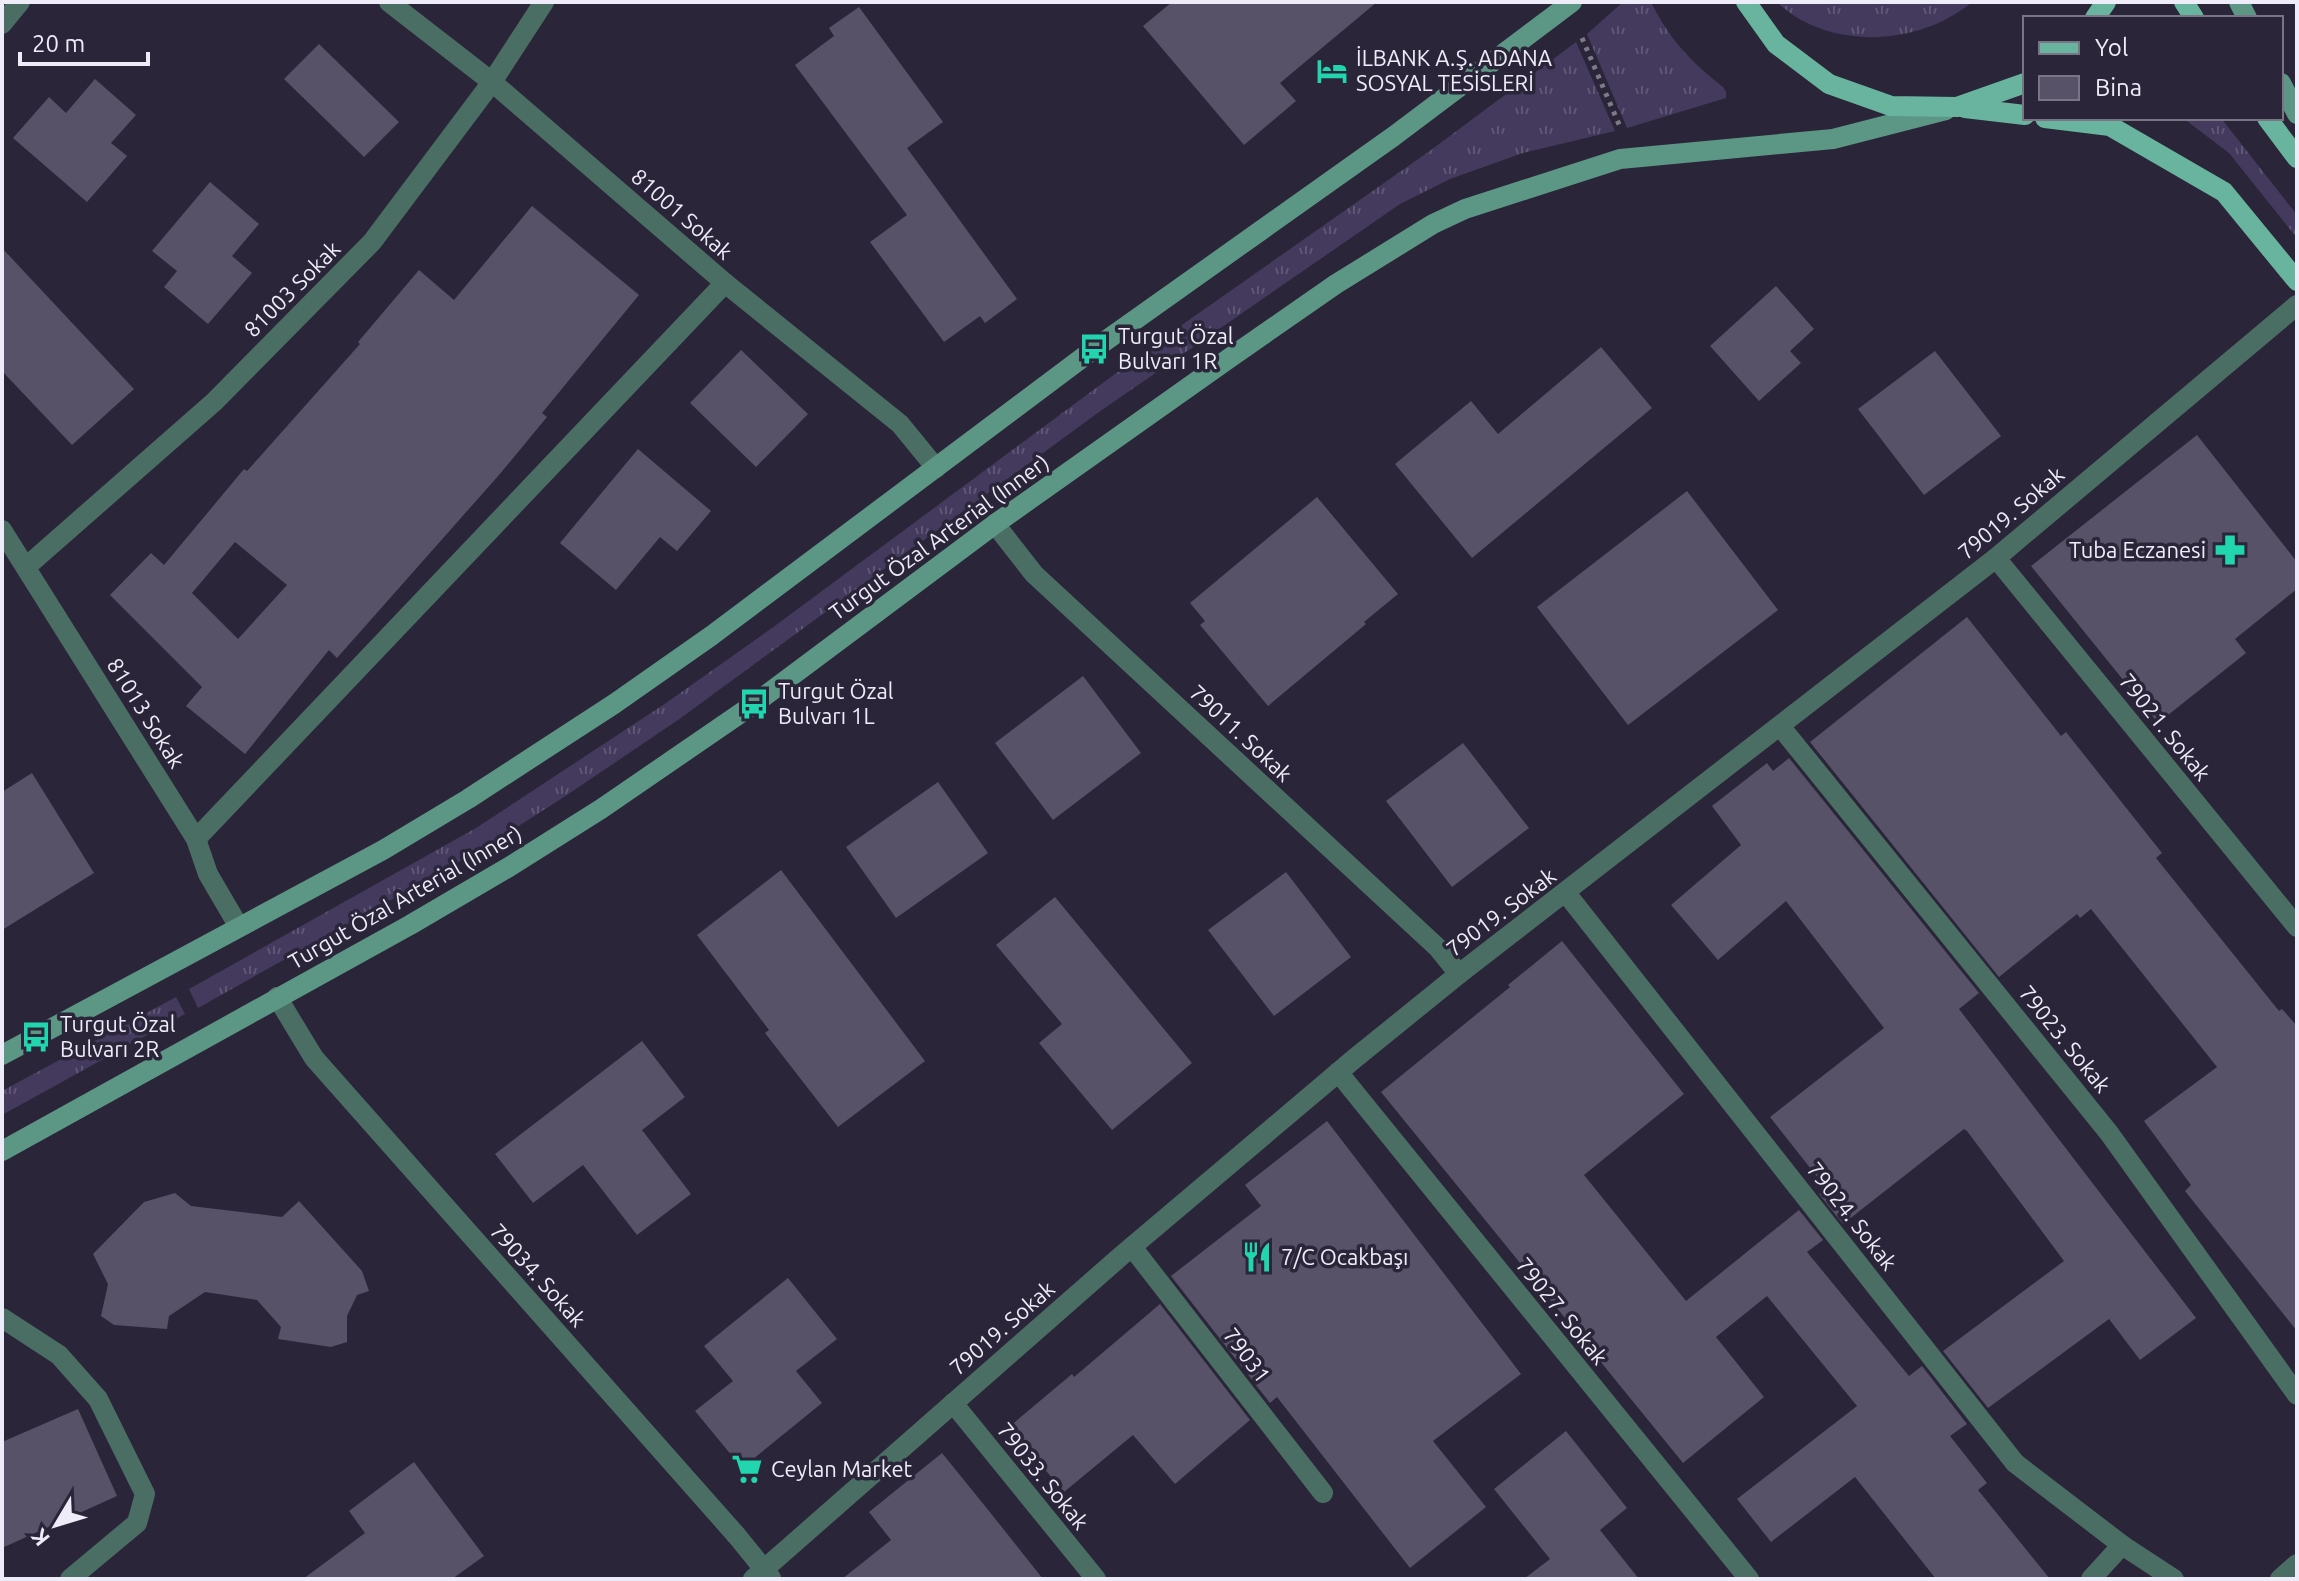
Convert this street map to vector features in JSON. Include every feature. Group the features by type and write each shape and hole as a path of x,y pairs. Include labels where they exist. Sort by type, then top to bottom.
{"main road":[{"path":"2,1055 383,850 614,704 1094,349 1394,136 1572,2"},
{"path":"1746,2 1776,44 1829,84 1891,106 1957,107 2023,115"},
{"path":"1957,107 2023,84"},
{"path":"2283,87 2297,114"},
{"name":"Turgut Özal Arterial (Inner)","path":"2,1151 509,867 601,809 754,704 995,524 1336,284 1433,224 1465,209 1620,159 1833,139 1957,107"},
{"path":"2061,120 2110,126 2224,192 2297,281"},
{"path":"2268,120 2297,158"}],"street":[{"path":"2,24 20,2"},
{"name":"81001 Sokak","path":"389,2 492,82 725,283 900,424 936,468"},
{"name":"81003 Sokak","path":"26,567 214,402 372,242 492,82 544,2"},
{"path":"196,839 725,283"},
{"name":"79019. Sokak","path":"763,1576 953,1403 1338,1072 1459,974 1996,558 2297,305"},
{"name":"79011. Sokak","path":"995,524 1034,574 1427,937 1459,974"},
{"name":"81013 Sokak","path":"2,530 196,839 208,874 239,927"},
{"name":"79021. Sokak","path":"1996,558 2297,927"},
{"name":"79023. Sokak","path":"1780,726 2109,1133 2297,1395"},
{"name":"79024. Sokak","path":"1566,893 2015,1463 2122,1545 2174,1579"},
{"name":"79034. Sokak","path":"277,997 314,1058 763,1576"},
{"name":"79027. Sokak","path":"1338,1072 1749,1579"},
{"name":"79031","path":"1132,1247 1323,1493"},
{"path":"2,1318 59,1355 98,1399 145,1494 137,1523 70,1579"},
{"name":"79033. Sokak","path":"953,1403 1096,1579"},
{"path":"2091,1579 2122,1545"},
{"path":"2280,1579 2297,1564"}],"path":[{"path":"1582,38 1621,129"}],"green space":[{"path":"1623,2 1651,2 1673,39 1723,87 1726,98 1627,128 1587,34"},
{"path":"1776,2 1972,2 1934,25 1890,36 1867,37 1822,29 1798,18"},
{"path":"1576,42 1615,131 1523,153 1450,179 1400,204 1099,412 678,720 564,797 487,846 198,1008 189,989 476,828 666,703 1169,334 1431,150"},
{"path":"2186,120 2223,120 2297,215 2297,238 2229,153"},
{"path":"176,997 185,1014 2,1115 2,1091"}],"building":[{"path":"1172,2 1377,2 1280,83 1296,101 1244,145 1143,26"},
{"path":"859,7 943,122 907,148 1017,299 985,323 980,316 944,342 870,242 907,215 795,65 834,36 829,28"},
{"path":"319,44 399,122 364,157 284,79"},
{"path":"95,79 136,115 111,143 127,156 87,202 13,138 49,97 66,113"},
{"path":"210,182 259,224 232,256 252,273 208,324 164,287 177,271 152,251"},
{"path":"532,206 639,295 542,413 547,417 499,475 337,658 329,650 245,754 186,706 202,687 110,595 151,553 164,565 244,469 247,471 360,344 358,342 419,270 454,300","holes":["235,542 287,585 238,639 192,593"]},
{"path":"2,248 134,389 72,445 2,371"},
{"path":"1776,286 1814,329 1790,351 1801,363 1759,401 1710,346"},
{"path":"1601,347 1652,408 1472,558 1395,464 1471,401 1498,434"},
{"path":"741,350 808,414 756,467 690,403"},
{"path":"1935,351 2001,436 1924,495 1858,409"},
{"path":"2197,435 2297,562 2297,589 2235,639 2246,653 2158,723 2031,566"},
{"path":"638,449 711,511 677,551 660,537 616,590 560,543"},
{"path":"1687,491 1778,610 1628,725 1537,607"},
{"path":"1317,497 1398,594 1268,706 1200,625 1205,621 1190,603"},
{"path":"1967,617 2061,736 2066,732 2162,853 2156,858 2279,1011 2282,1009 2297,1026 2297,1331 2185,1191 2191,1185 2144,1121 2217,1067 2091,909 2080,918 2077,914 1999,977 1810,742"},
{"path":"1083,676 1141,753 1053,820 995,743"},
{"path":"1463,743 1529,828 1452,887 1386,801"},
{"path":"1789,758 1979,993 1959,1009 2196,1318 2140,1360 2109,1319 1988,1408 1943,1351 2064,1261 1967,1131 1964,1129 1843,1224 1819,1194 1826,1188 1770,1117 1884,1028 1786,901 1718,960 1671,905 1741,845 1712,806 1767,763 1773,771"},
{"path":"32,773 94,873 2,930 2,792"},
{"path":"938,782 988,853 896,918 846,847"},
{"path":"781,870 925,1061 838,1127 765,1033 769,1030 697,935"},
{"path":"1286,872 1351,957 1274,1016 1208,930"},
{"path":"1055,897 1192,1063 1112,1130 1039,1043 1062,1024 996,945"},
{"path":"1562,941 1684,1094 1584,1175 1686,1301 1799,1210 1823,1240 1807,1252 1909,1376 1922,1366 1967,1424 1950,1436 1987,1483 1978,1490 2050,1579 1936,1579 1855,1477 1771,1542 1737,1499 1857,1406 1767,1296 1716,1337 1764,1397 1683,1463 1381,1092"},
{"path":"642,1041 685,1097 642,1130 691,1194 637,1235 583,1165 533,1203 495,1154"},
{"path":"1327,1121 1521,1374 1433,1441 1486,1507 1410,1568 1277,1397 1270,1403 1171,1276 1261,1206 1245,1185"},
{"path":"175,1193 191,1206 282,1217 299,1201 362,1271 369,1291 357,1295 347,1316 347,1342 331,1347 278,1339 281,1327 257,1300 205,1292 169,1316 167,1329 114,1325 101,1316 108,1284 93,1254 144,1202"},
{"path":"788,1278 837,1339 796,1371 822,1403 742,1468 695,1411 733,1381 704,1346"},
{"path":"1160,1304 1250,1420 1175,1484 1133,1435 1064,1492 1009,1427"},
{"path":"78,1409 117,1496 2,1548 2,1442"},
{"path":"1566,1431 1627,1508 1600,1530 1639,1579 1524,1579 1550,1559 1494,1489"},
{"path":"942,1453 1043,1579 842,1579 891,1540 869,1512"},
{"path":"414,1462 484,1556 452,1579 303,1579 365,1533 349,1511"}],"place":[{"name":"İLBANK A.Ş. ADANA SOSYAL TESİSLERİ","path":"1332,71"},
{"name":"Turgut Özal Bulvarı 1R","path":"1094,349"},
{"name":"Tuba Eczanesi","path":"2230,550"},
{"name":"Turgut Özal Bulvarı 1L","path":"754,704"},
{"name":"Turgut Özal Bulvarı 2R","path":"36,1037"},
{"name":"7/C Ocakbaşı","path":"1257,1257"},
{"name":"Ceylan Market","path":"747,1469"}]}
